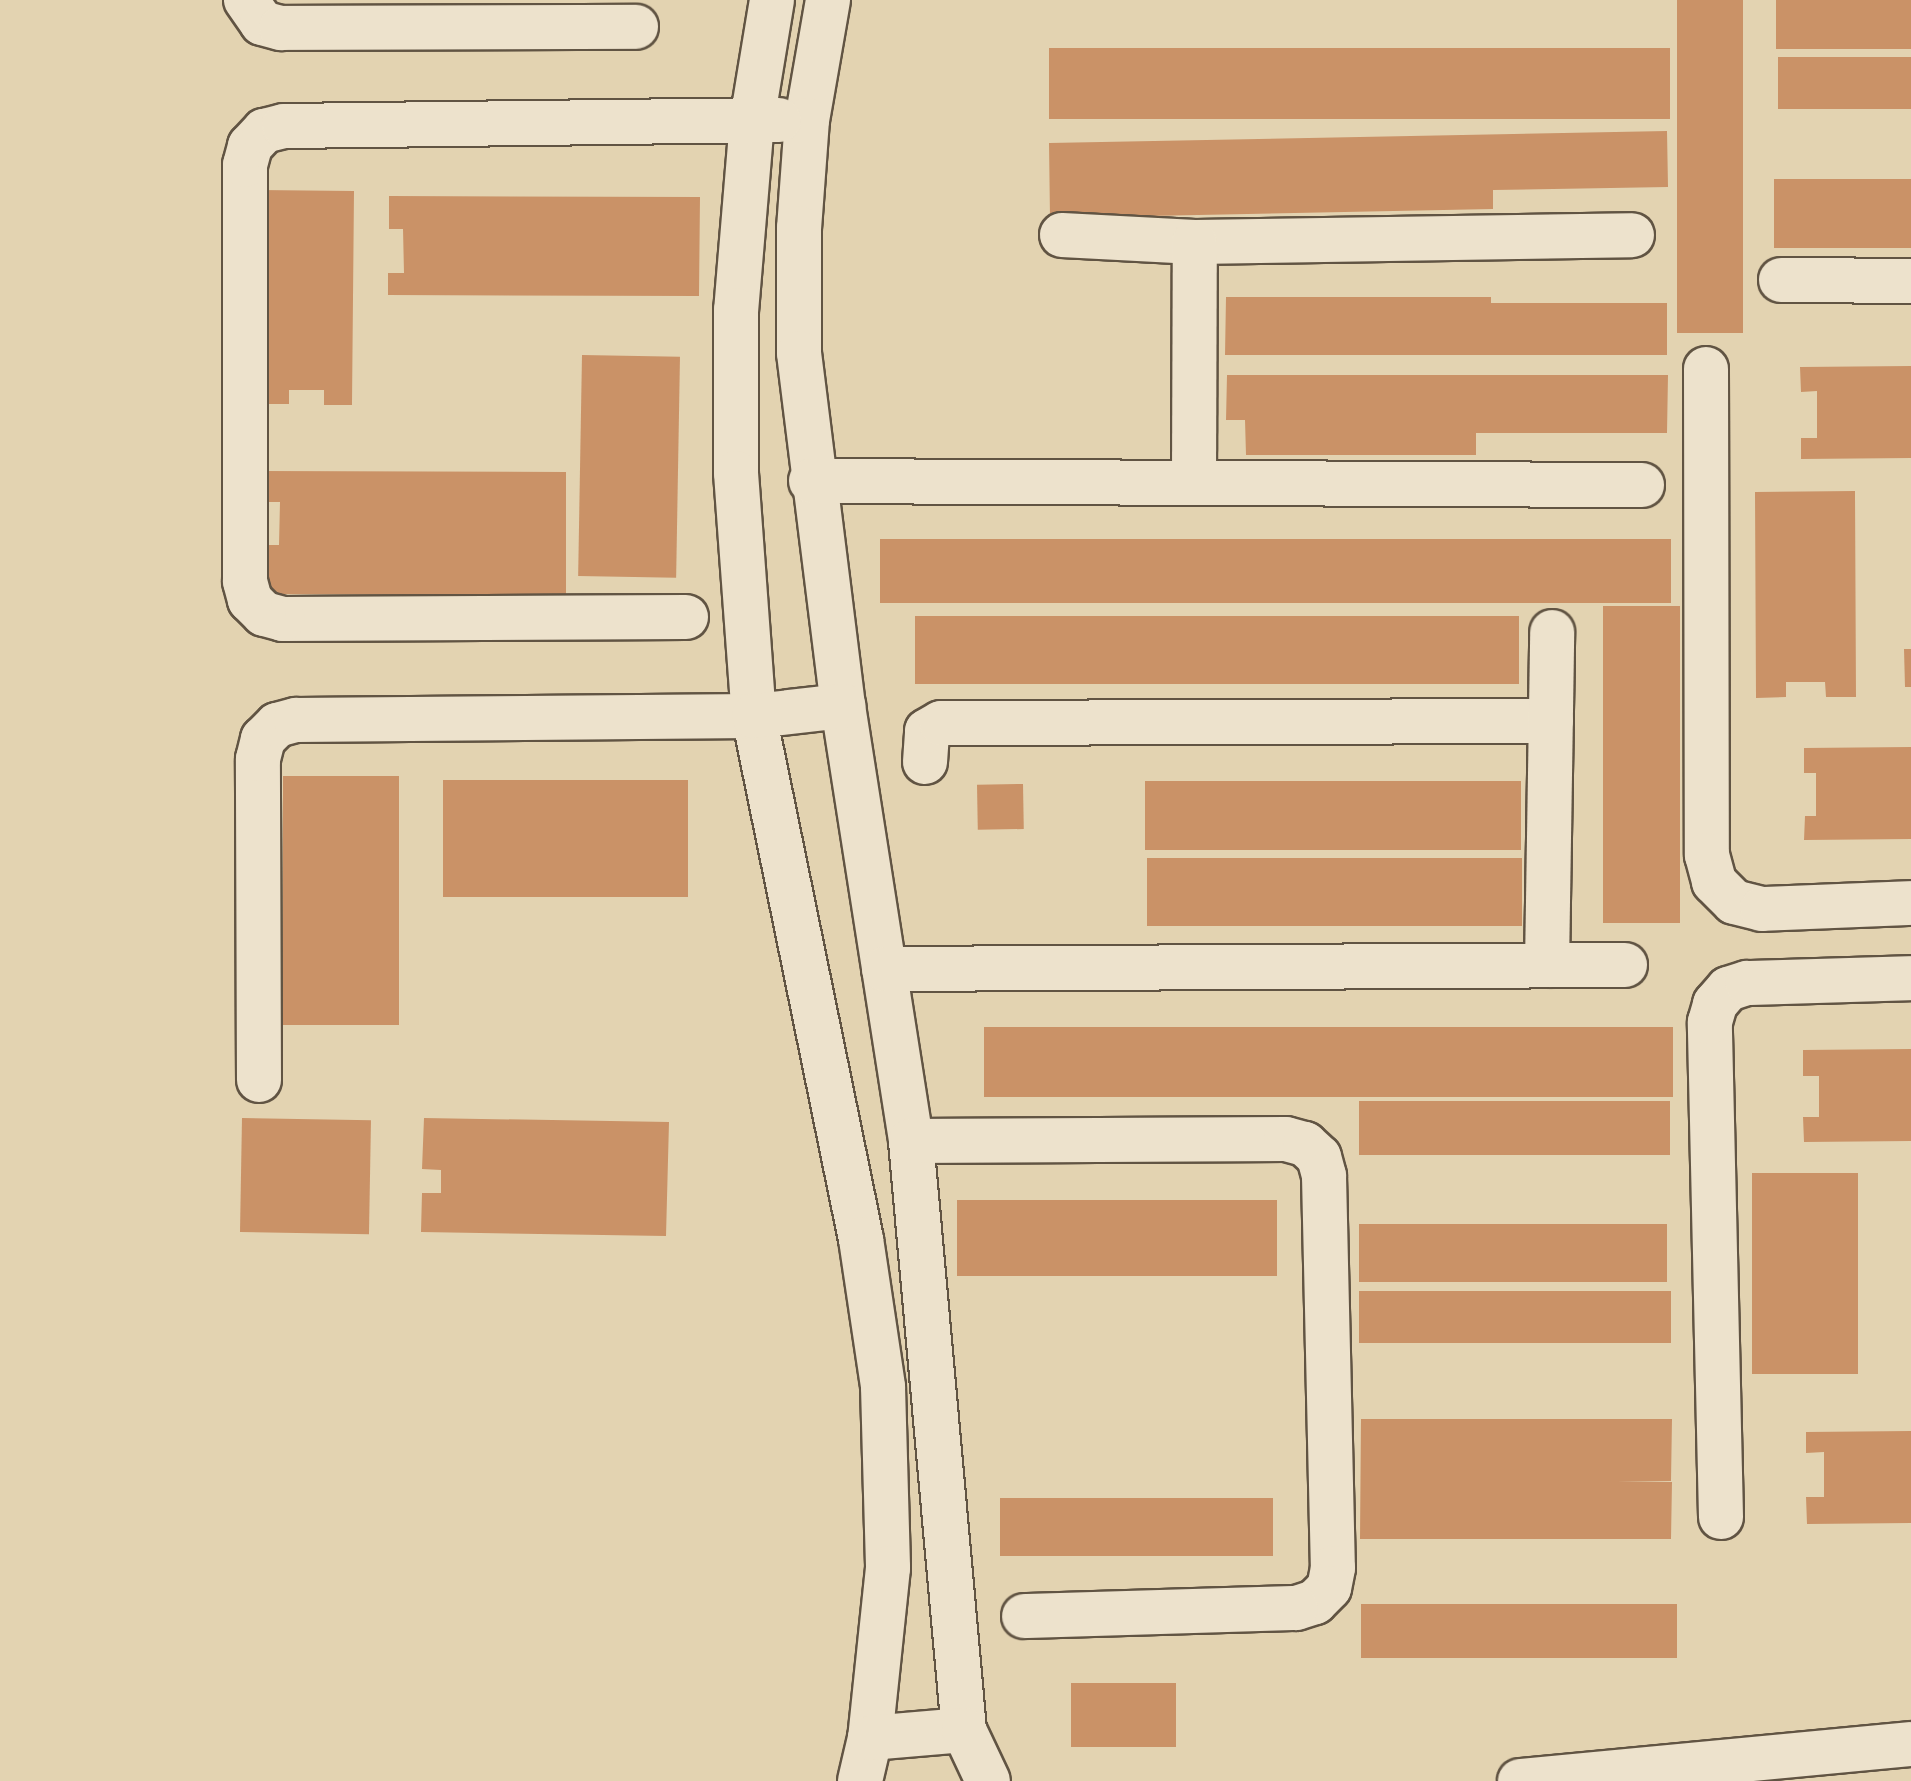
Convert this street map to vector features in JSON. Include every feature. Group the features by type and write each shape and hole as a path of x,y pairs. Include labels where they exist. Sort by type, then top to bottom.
{"street":[{"path":"246,0 262,23 281,28 636,27"},
{"path":"772,0 752,121 736,310 736,473 754,716 861,1239 883,1387 888,1568 870,1738 860,1781"},
{"path":"828,0 807,120 799,228 799,353 811,481 911,1141 964,1730 974,1760 988,1781"},
{"path":"686,617 283,619 264,614 250,600 245,581 245,165 250,146 264,131 284,126 807,120"},
{"path":"1062,235 1195,242 1632,235"},
{"path":"1194,479 1195,242"},
{"path":"1781,280 1911,281"},
{"path":"1706,369 1707,855 1714,882 1734,902 1762,909 1911,903"},
{"path":"811,481 1194,479 1642,485"},
{"path":"1547,965 1552,632"},
{"path":"259,1080 258,759 263,739 277,725 296,720 754,716 843,706"},
{"path":"925,762 927,731 941,723 1551,721"},
{"path":"884,969 1625,965"},
{"path":"1721,1517 1710,1022 1715,1004 1728,989 1747,983 1911,978"},
{"path":"911,1141 1286,1139 1305,1144 1319,1157 1324,1176 1333,1568 1329,1588 1315,1602 1296,1608 1024,1616"},
{"path":"870,1738 964,1730"},
{"path":"1520,1781 1911,1744"}],"building":[{"path":"1677,0 1743,0 1743,333 1677,333"},
{"path":"1776,0 1911,0 1911,49 1776,49"},
{"path":"1049,48 1670,48 1670,119 1049,119"},
{"path":"1778,57 1911,57 1911,109 1778,109"},
{"path":"1667,131 1668,187 1493,190 1493,209 1050,218 1049,143"},
{"path":"1774,179 1911,179 1911,248 1774,248"},
{"path":"258,190 354,191 352,405 324,405 324,390 289,390 289,404 256,404"},
{"path":"389,196 700,197 699,296 388,295 388,273 404,273 403,229 389,229"},
{"path":"1226,297 1491,297 1491,303 1667,303 1667,355 1225,355"},
{"path":"582,355 680,357 676,578 578,576"},
{"path":"1911,366 1911,458 1801,459 1801,438 1817,438 1817,391 1801,392 1800,367"},
{"path":"1227,375 1668,375 1667,433 1476,433 1476,455 1246,455 1245,420 1226,420"},
{"path":"258,471 566,472 566,595 258,594 258,545 279,545 280,502 258,502"},
{"path":"1855,491 1856,697 1826,697 1825,682 1786,682 1786,697 1756,698 1755,492"},
{"path":"880,539 1671,539 1671,603 880,603"},
{"path":"1603,606 1680,606 1680,923 1603,923"},
{"path":"915,616 1519,616 1519,684 915,684"},
{"path":"1904,649 1911,649 1911,687 1905,687"},
{"path":"1911,747 1911,839 1804,840 1805,816 1816,816 1816,773 1804,773 1804,748"},
{"path":"283,776 399,776 399,1025 283,1025"},
{"path":"443,780 688,780 688,897 443,897"},
{"path":"1145,781 1521,781 1521,850 1145,850"},
{"path":"1023,784 1024,829 978,830 977,785"},
{"path":"1147,858 1522,858 1522,926 1147,926"},
{"path":"984,1027 1673,1027 1673,1097 984,1097"},
{"path":"1911,1049 1911,1141 1804,1142 1803,1117 1819,1117 1819,1076 1803,1076 1803,1050"},
{"path":"1359,1101 1670,1101 1670,1155 1359,1155"},
{"path":"242,1118 371,1120 369,1234 240,1232"},
{"path":"424,1118 669,1122 666,1236 421,1232 422,1193 441,1193 441,1170 422,1169"},
{"path":"1752,1173 1858,1173 1858,1374 1752,1374"},
{"path":"957,1200 1277,1200 1277,1276 957,1276"},
{"path":"1359,1224 1667,1224 1667,1282 1359,1282"},
{"path":"1359,1291 1671,1291 1671,1343 1359,1343"},
{"path":"1361,1419 1672,1419 1671,1481 1617,1481 1672,1482 1671,1539 1360,1539"},
{"path":"1911,1431 1911,1523 1807,1524 1806,1497 1824,1497 1824,1452 1806,1453 1806,1432"},
{"path":"1000,1498 1273,1498 1273,1556 1000,1556"},
{"path":"1361,1604 1677,1604 1677,1658 1361,1658"},
{"path":"1071,1683 1176,1683 1176,1747 1071,1747"}]}
